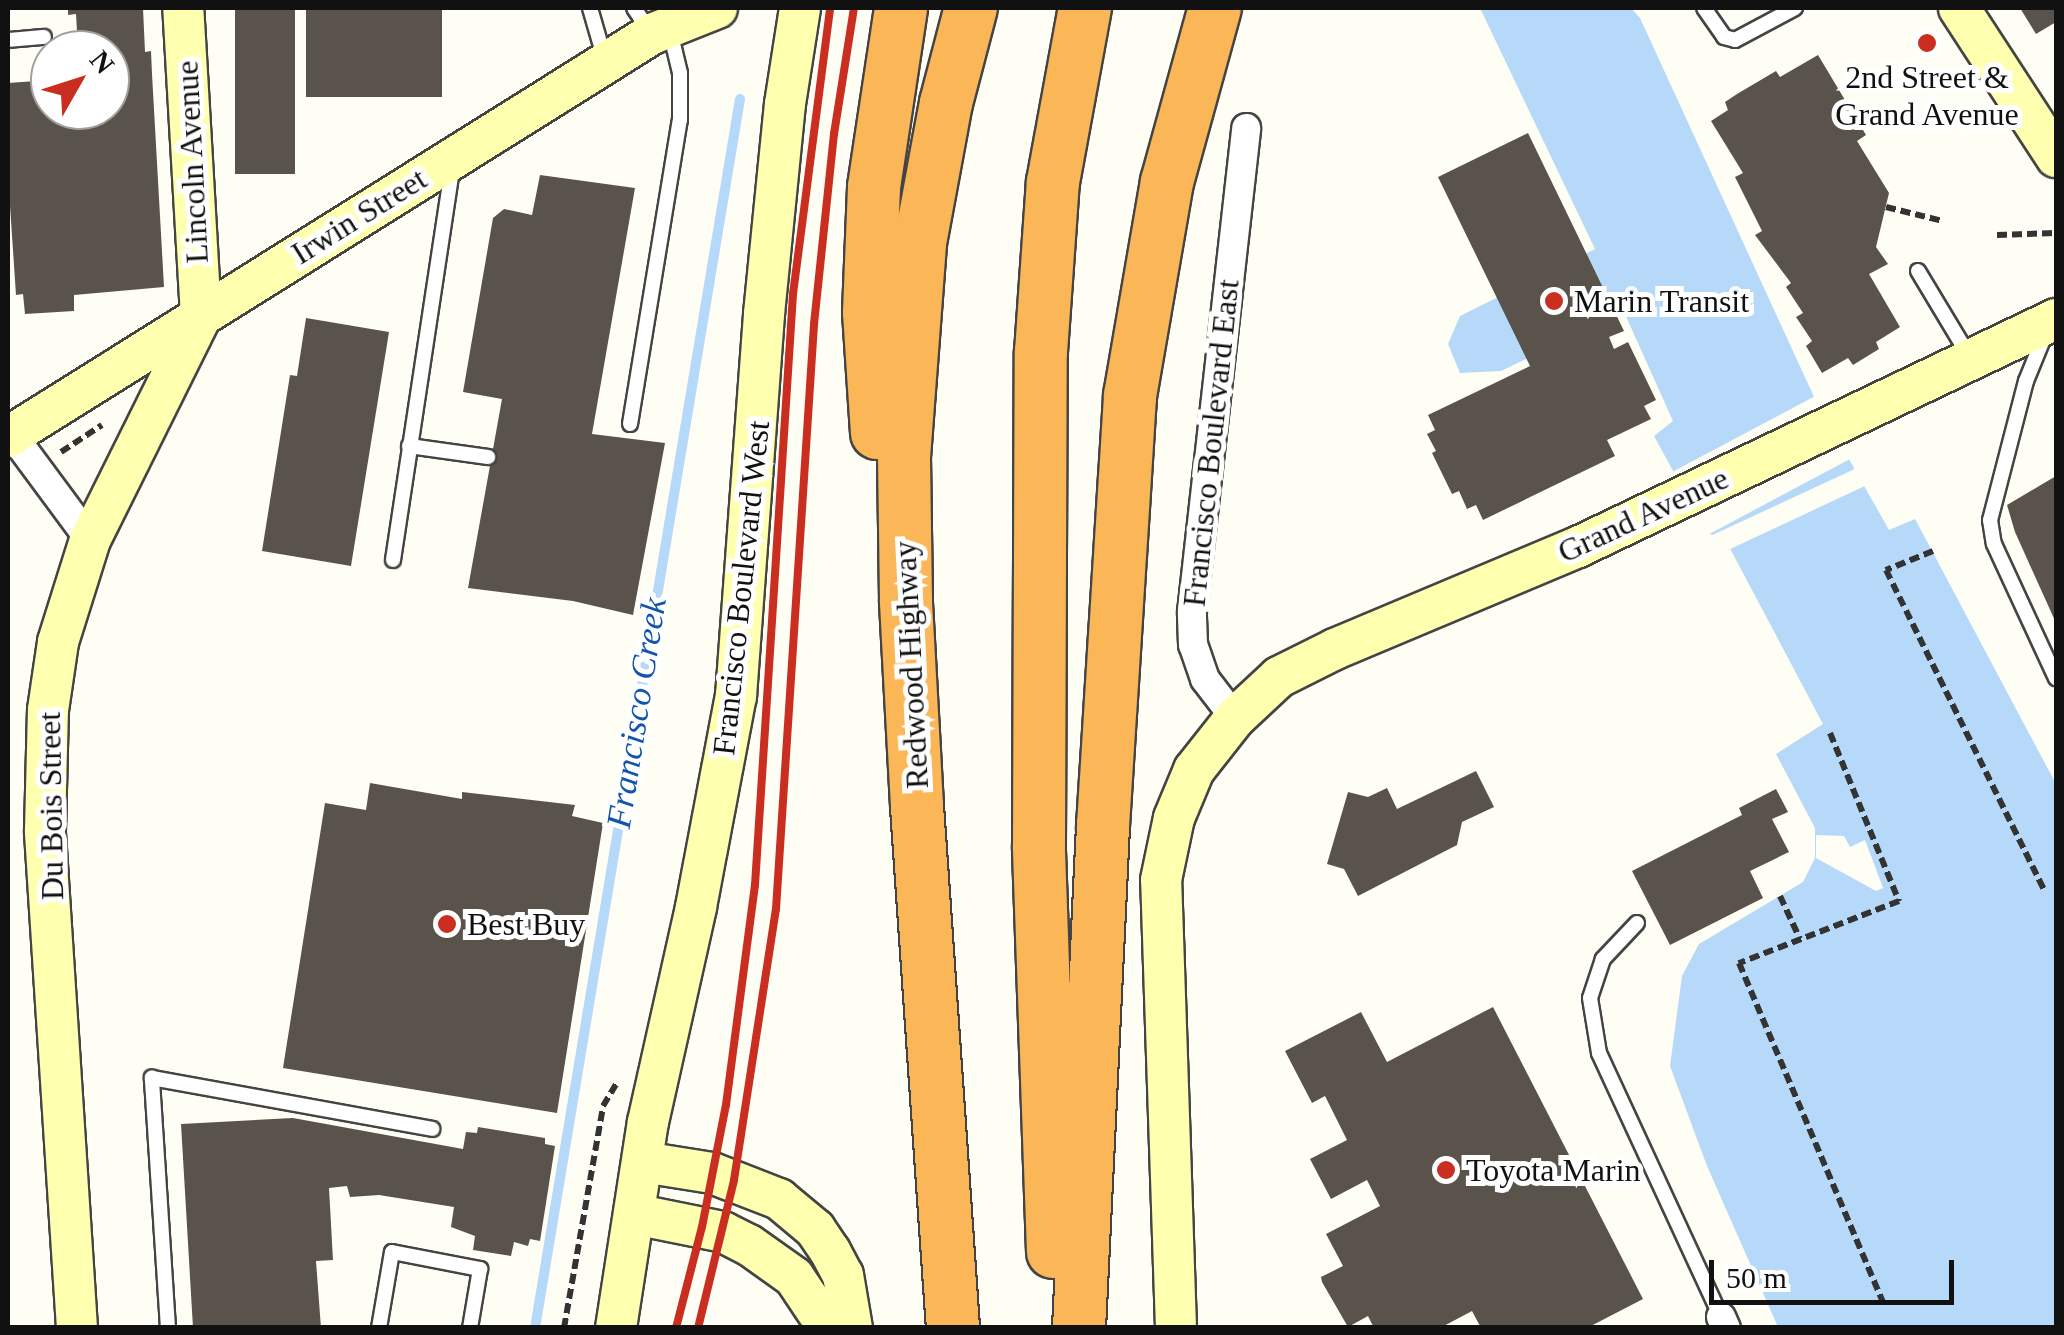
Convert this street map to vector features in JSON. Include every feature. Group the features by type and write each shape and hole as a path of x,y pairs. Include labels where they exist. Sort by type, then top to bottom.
{"highway":[{"path":"901,8 874,186 869,312 926,952"},
{"name":"Redwood Highway","path":"954,1328 926,952 906,600 907,384 931,173 971,8"},
{"path":"1056,1328 1038,778 1038,457 1048,231 1064,111 1085,8"},
{"path":"1079,1328 1103,826 1130,396 1167,182 1215,8"}],"street":[{"name":"Lincoln Avenue","path":"183,8 201,316"},
{"name":"Irwin Street","path":"9,434 606,62 652,22 716,8"},
{"name":"Francisco Boulevard West","path":"616,1328 643,1162 736,696 764,314 785,104 800,8"},
{"path":"1960,8 2056,157"},
{"name":"Francisco Boulevard East","path":"1235,718 1206,679 1193,645 1192,612 1246,128"},
{"name":"Du Bois Street","path":"77,1328 45,813 48,710 58,642 90,540 201,316"},
{"name":"Grand Avenue","path":"1235,718 1279,677 1335,648 1578,546 2053,321"},
{"path":"9,434 90,540"},
{"path":"1176,1328 1161,880 1174,818 1194,770 1235,718"},
{"path":"643,1162 712,1174 779,1199 815,1228 830,1251 843,1275 852,1328"},
{"path":"634,1214 722,1232 749,1245 794,1277 828,1328"}],"lane":[{"path":"590,8 606,62"},
{"path":"1704,8 1724,37 1734,40 1795,8"},
{"path":"630,424 680,120 680,73 652,22"},
{"path":"393,560 454,158"},
{"path":"1918,271 1970,358"},
{"path":"2053,321 2026,381 1990,520 1994,544 2056,678"},
{"path":"409,446 488,457"},
{"path":"1637,924 1604,959 1590,998 1600,1052 1724,1322"},
{"path":"168,1328 152,1078 432,1129"},
{"path":"378,1328 392,1252 480,1269 470,1328"}],"path":[{"path":"1886,207 1944,221"},
{"path":"1996,235 2056,233"},
{"path":"53,457 102,425"},
{"path":"1933,552 1886,570 2044,889"},
{"path":"1830,733 1899,901 1738,963 1883,1302"},
{"path":"1780,896 1800,939"},
{"path":"564,1328 603,1106 620,1077"}],"water":[{"path":"1480,8 1631,8 1640,18 1815,399 1889,530 1915,519 2056,784 2056,1327 1778,1327 1707,1166 1670,1066 1682,976 1699,944 1803,882 1815,858 1815,828 1776,754 1823,724 1725,539 1707,533 1654,436 1673,421 1624,312 1501,371 1460,373 1448,344 1460,316 1595,249"}],"pier":[{"path":"1819,394 1853,458 1703,537 1669,474"},
{"path":"1859,467 1869,484 1726,551 1722,543 1706,538"},
{"path":"1816,835 1844,836 1850,847 1865,840 1883,888 1876,891 1816,858"}],"building":[{"path":"68,8 143,8 145,52 151,51 164,287 74,295 74,311 25,314 23,294 16,295 8,176 8,83 30,81 30,130 130,130 130,30 77,30 76,14 68,15"},
{"path":"235,8 295,8 295,174 235,174"},
{"path":"306,8 442,8 442,97 306,97"},
{"path":"2020,8 2056,8 2056,22 2036,34"},
{"path":"1818,55 1866,135 1857,141 1889,193 1876,247 1888,264 1869,274 1900,327 1876,342 1879,349 1853,365 1848,358 1822,373 1806,346 1812,341 1796,317 1803,313 1786,287 1791,283 1755,235 1762,231 1735,177 1743,173 1711,121 1728,110 1725,102 1737,94 1776,71 1780,77"},
{"name":"Marin Transit","path":"1528,133 1624,331 1609,337 1614,349 1628,342 1656,400 1644,406 1651,419 1607,440 1615,456 1483,520 1476,505 1467,509 1459,491 1452,494 1432,453 1436,451 1427,434 1435,430 1428,415 1530,366 1438,177"},
{"path":"540,175 635,188 592,434 665,443 633,615 573,601 468,588 502,399 463,392 493,218 504,209 532,215"},
{"path":"306,318 389,332 351,566 262,551 290,375 297,376"},
{"path":"2056,476 2056,623 2007,505"},
{"path":"1476,771 1494,807 1462,822 1457,845 1358,896 1344,869 1327,864 1348,792 1368,797 1387,788 1397,809"},
{"name":"Best Buy","path":"370,783 462,799 462,792 575,805 572,816 603,823 557,1113 283,1068 325,803 366,810"},
{"path":"1776,789 1788,812 1772,819 1789,852 1750,871 1763,898 1670,945 1632,871 1742,815 1739,808"},
{"name":"Toyota Marin","path":"1493,1007 1643,1299 1587,1328 1481,1328 1472,1311 1440,1328 1374,1328 1368,1316 1348,1327 1322,1282 1321,1277 1343,1266 1326,1234 1380,1206 1367,1180 1331,1199 1310,1159 1347,1140 1325,1096 1312,1103 1285,1051 1361,1012 1387,1062"},
{"path":"293,1118 463,1149 466,1132 477,1133 478,1127 545,1138 545,1144 555,1146 540,1241 530,1239 528,1246 514,1242 511,1256 473,1250 475,1236 451,1227 454,1207 379,1195 350,1197 347,1186 329,1188 333,1260 316,1261 321,1328 193,1328 181,1124"}],"waterway":[{"name":"Francisco Creek","path":"535,1328 740,99"}],"railway":[{"path":"676,1328 702,1227 726,1105 755,885 793,294 830,8"},
{"path":"698,1328 734,1180 776,909 814,324 834,134 854,8"}],"place":[{"name":"2nd Street & Grand Avenue","path":"1927,43"},
{"name":"Marin Transit","path":"1554,301"},
{"name":"Best Buy","path":"447,924"},
{"name":"Toyota Marin","path":"1446,1170"}]}
